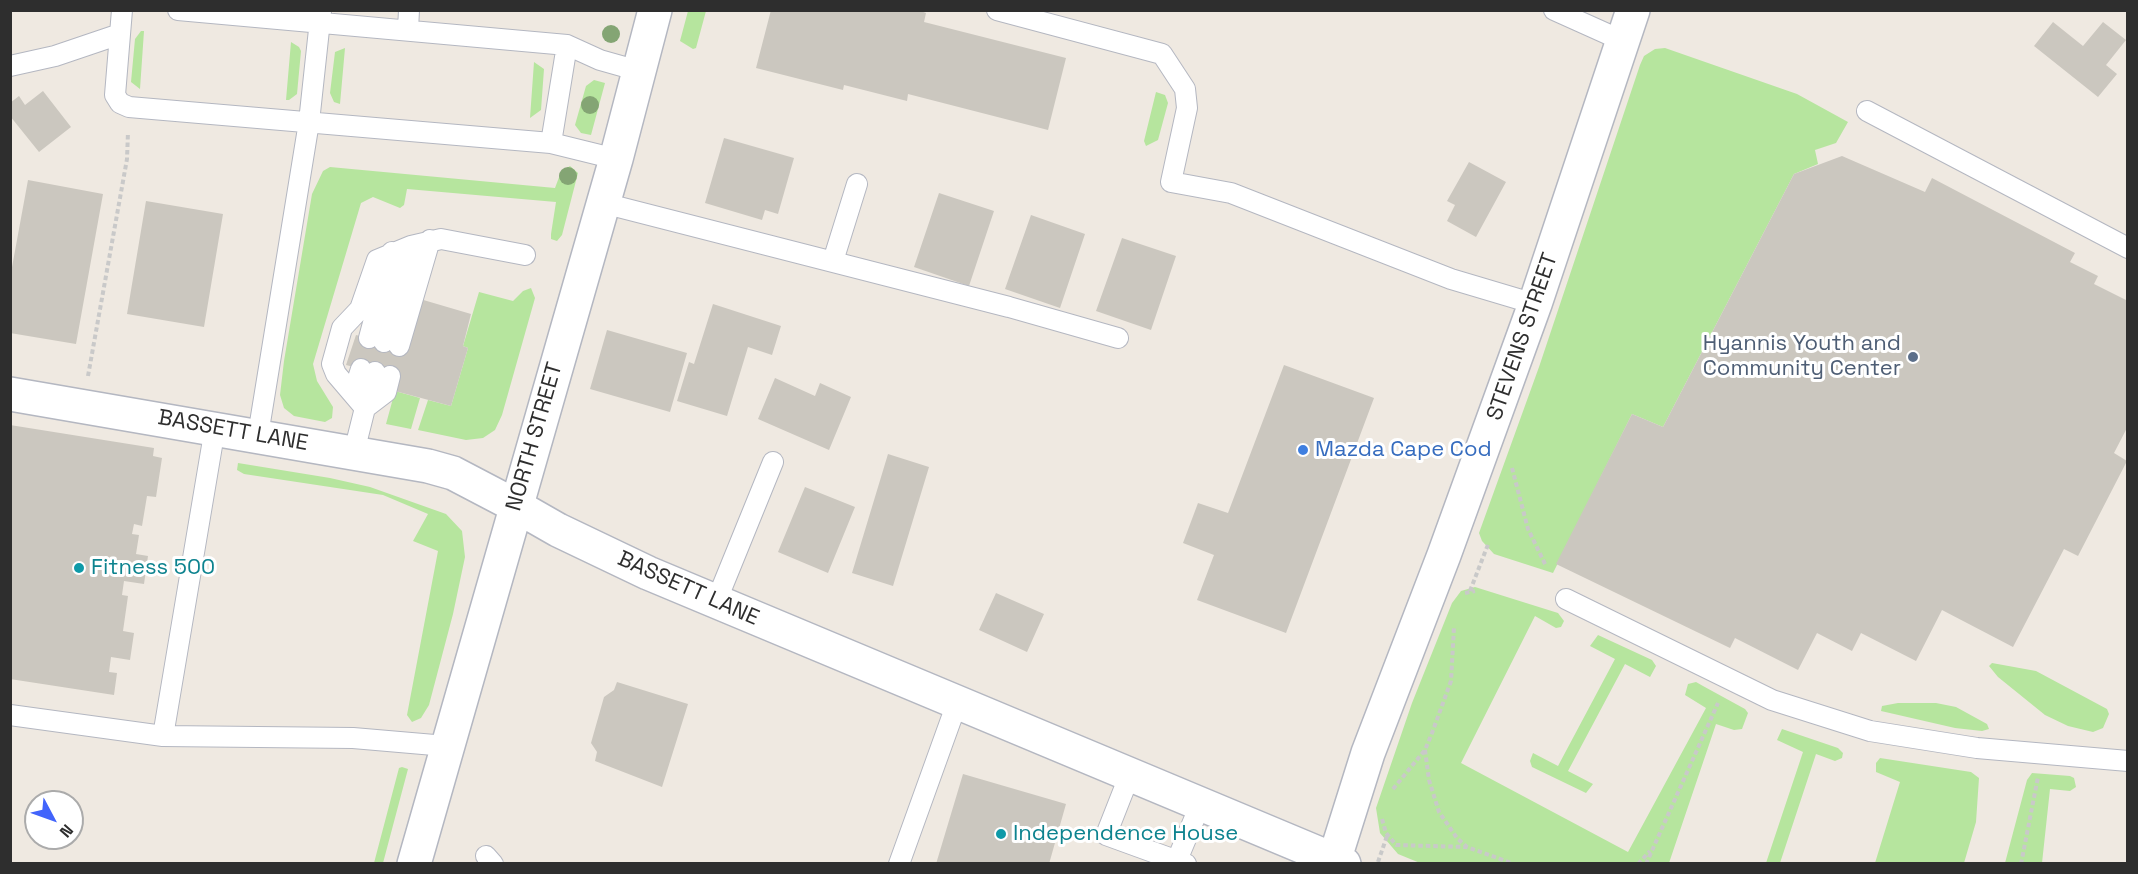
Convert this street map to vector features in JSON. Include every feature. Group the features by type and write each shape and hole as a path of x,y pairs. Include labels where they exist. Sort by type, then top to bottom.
{"street":[{"name":"NORTH STREET","path":"414,864 616,159 655,10"},
{"name":"STEVENS STREET","path":"1337,862 1368,753 1444,555 1535,304 1633,10"},
{"name":"BASSETT LANE","path":"10,394 354,452 453,473 558,530 716,602 957,704 1201,803 1337,862"}],"lane":[{"path":"122,10 115,95 120,102 129,107 551,143 616,159"},
{"path":"178,10 320,17 408,30 567,45 600,60 639,71"},
{"path":"408,30 409,10"},
{"path":"997,10 1162,54 1185,89 1187,108 1171,182 1231,193 1451,279 1535,304"},
{"path":"1554,10 1623,41"},
{"path":"258,435 309,122 320,17"},
{"path":"10,66 55,56 120,34"},
{"path":"551,143 567,45"},
{"path":"1867,111 2127,248"},
{"path":"833,261 857,184"},
{"path":"603,203 833,261 1118,338"},
{"path":"359,401 333,370 342,328 360,309 374,266 411,246 441,239 525,255"},
{"path":"411,246 384,342 411,246"},
{"path":"354,452 359,401 375,372 386,392 359,401"},
{"path":"163,736 215,428"},
{"path":"716,602 773,462"},
{"path":"1566,599 1772,700 1860,728 1965,746 2127,761"},
{"path":"899,864 957,704"},
{"path":"10,715 163,736 353,738 447,746"},
{"path":"1130,774 1106,835 1181,862 1201,803"}],"path":[{"path":"83,405 127,159 129,107"},
{"path":"1510,458 1528,529 1546,566"},
{"path":"1460,598 1473,591 1489,542"},
{"path":"1389,794 1425,750 1451,681 1454,624"},
{"path":"1646,864 1722,696"},
{"path":"1425,750 1429,780 1439,812 1456,838 1467,848"},
{"path":"2021,864 2039,774"},
{"path":"1381,812 1388,835 1396,845 1467,848 1514,864"},
{"path":"1377,864 1388,835"},
{"path":"1638,864 1653,848"}],"green space":[{"path":"688,11 706,11 696,48 693,49 680,41"},
{"path":"141,31 144,31 140,89 131,82 135,39"},
{"path":"291,42 301,51 297,94 286,100"},
{"path":"345,48 340,104 334,102 330,93 335,52"},
{"path":"1665,48 1797,94 1848,122 1836,143 1815,150 1818,164 1794,174 1663,427 1632,414 1553,573 1494,554 1482,541 1479,533 1539,367 1640,65 1644,56 1655,49"},
{"path":"534,62 544,69 541,110 530,118"},
{"path":"594,80 605,83 591,135 581,133 575,125 586,86"},
{"path":"1156,92 1165,95 1168,103 1158,140 1146,146 1144,141"},
{"path":"570,166 578,173 562,235 557,241 551,239 556,202 407,189 404,205 400,208 373,197 361,203 313,364 317,381 333,407 332,418 325,422 294,416 284,408 280,395 284,361 312,194 323,171 330,167 555,188 561,172"},
{"path":"531,288 535,298 502,415 495,430 483,438 466,440 418,430 428,400 451,406 468,348 463,346 479,292 513,301 523,291"},
{"path":"395,391 420,398 411,429 386,424"},
{"path":"238,463 370,487 446,514 462,531 465,557 453,614 429,705 421,718 412,722 407,715 438,551 413,541 428,514 383,495 244,474 237,470"},
{"path":"1475,587 1558,613 1564,621 1561,627 1556,628 1535,616 1461,763 1628,852 1706,708 1685,695 1688,684 1696,682 1745,709 1748,713 1742,729 1734,730 1716,724 1669,863 1420,863 1398,854 1380,833 1376,808 1412,703 1452,603 1461,591"},
{"path":"1598,635 1652,660 1656,666 1650,677 1625,664 1568,771 1593,784 1586,793 1532,767 1530,761 1533,753 1558,766 1615,659 1590,646"},
{"path":"1992,663 2036,671 2107,709 2109,714 2103,728 2093,732 2068,726 2045,715 1998,677 1989,666"},
{"path":"1898,703 1936,703 1956,707 1987,724 1989,729 1982,731 1955,728 1881,711 1882,706"},
{"path":"1782,729 1838,748 1843,753 1842,758 1835,761 1816,754 1780,863 1766,863 1803,752 1777,740"},
{"path":"1880,758 1971,772 1979,778 1976,822 1964,863 1875,863 1900,782 1876,772 1876,763"},
{"path":"399,768 408,769 383,863 374,863"},
{"path":"2032,773 2070,776 2074,778 2076,787 2070,791 2050,789 2042,863 2005,863 2027,780"}],"building":[{"path":"771,10 918,10 926,13 924,22 1066,58 1048,130 908,94 907,101 844,85 843,90 756,68"},
{"path":"2053,22 2083,46 2103,22 2126,40 2106,65 2117,74 2098,97 2034,46"},
{"path":"43,91 71,127 39,152 10,116 10,103 19,96 25,105"},
{"path":"724,138 794,158 778,214 765,210 762,220 705,203"},
{"name":"Hyannis Youth and Community Center","path":"1842,156 1925,192 1932,178 2075,253 2070,262 2098,276 2094,284 2128,301 2128,426 2114,453 2127,461 2078,556 2064,549 2013,647 1942,610 1916,661 1861,633 1852,651 1817,633 1798,670 1735,638 1730,648 1556,564 1632,414 1663,427 1794,174"},
{"path":"1469,162 1506,182 1476,237 1447,221 1455,205 1447,201"},
{"path":"28,180 103,194 76,344 10,333 10,278"},
{"path":"939,193 994,211 969,286 914,267"},
{"path":"146,201 223,214 204,327 127,314"},
{"path":"1031,215 1085,234 1060,308 1005,289"},
{"path":"1122,238 1176,256 1151,330 1096,311"},
{"path":"420,299 471,314 463,346 468,348 451,406 395,391 398,378 346,365 356,335 399,346"},
{"path":"713,304 781,326 772,355 748,347 727,416 677,401 689,362 694,364"},
{"path":"607,330 687,353 670,412 590,389"},
{"name":"Mazda Cape Cod","path":"1284,365 1374,398 1286,633 1197,600 1214,555 1183,543 1198,503 1228,513"},
{"path":"775,378 815,396 820,383 851,397 829,450 758,419"},
{"name":"Fitness 500","path":"10,425 154,448 153,456 162,458 156,497 147,496 142,526 134,524 132,534 139,535 136,554 148,556 144,584 124,581 122,595 128,596 123,631 134,633 130,660 111,657 109,672 117,673 114,695 10,679"},
{"path":"888,454 929,467 893,586 852,573"},
{"path":"805,487 855,507 828,573 778,552"},
{"path":"996,593 1044,614 1027,652 979,630"},
{"path":"617,682 688,704 662,787 595,761 597,752 591,743 604,697 614,690"},
{"name":"Independence House","path":"963,774 1066,804 1049,864 936,864"}],"place":[{"name":"Hyannis Youth and Community Center","path":"1913,357"},
{"name":"Mazda Cape Cod","path":"1303,450"},
{"name":"Fitness 500","path":"79,568"},
{"name":"Independence House","path":"1001,834"}]}
